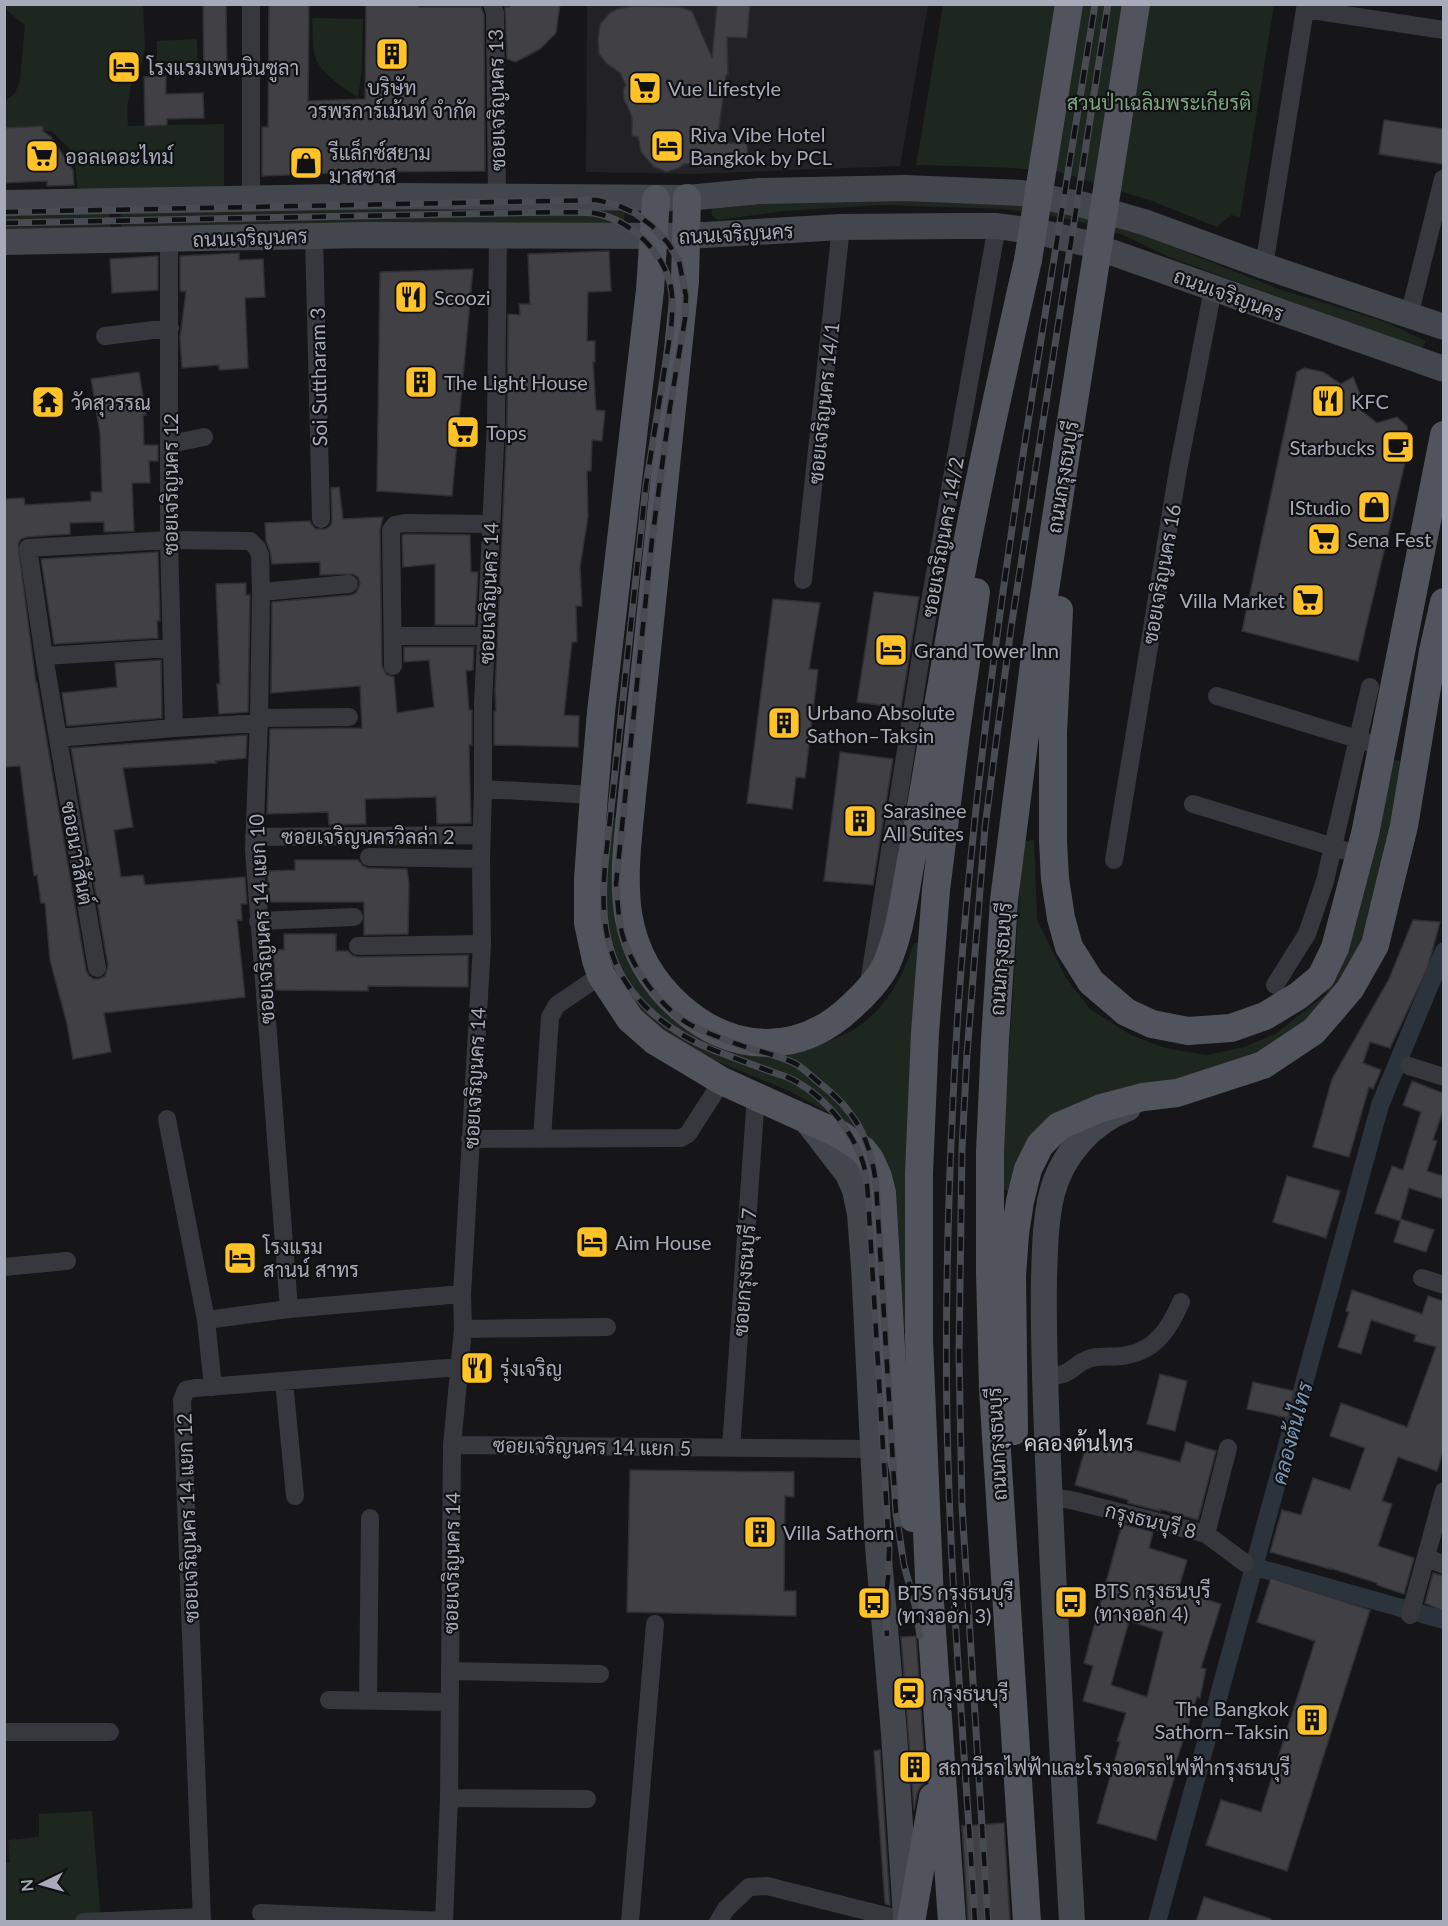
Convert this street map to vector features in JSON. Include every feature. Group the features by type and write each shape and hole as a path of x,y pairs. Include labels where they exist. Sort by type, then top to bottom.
{"main road":[{"path":"952,1922 930,1602 919,1340 919,1173 925,1033 936,890 956,732 1069,4"},
{"name":"ถนนกรุงธนบุรี","path":"1027,1922 993,1389 990,1152 994,1040 1005,900 1034,668 1136,4"},
{"name":"ถนนเจริญนคร","path":"4,203 379,196 656,199 760,191 906,188 1022,193 1084,205 1144,222 1443,327"},
{"path":"687,198 685,281 632,796 626,901 630,928 639,954 656,984 689,1015 710,1028 733,1038 760,1043 807,1037 826,1028 844,1014 868,991 885,967 897,935 969,531 1028,261"},
{"path":"656,199 650,290 601,712 588,879 588,923 601,975 630,1019 654,1041 722,1081 831,1130 862,1150 870,1159 878,1177 884,1213 894,1399 899,1449 930,1602"},
{"path":"114,201 117,241"},
{"name":"ถนนเจริญนคร","path":"4,242 498,234 687,236 841,227 997,226 1039,232 1084,243 1144,262 1213,289 1443,369"},
{"path":"1067,446 1053,733 1053,842 1055,879 1061,918 1069,947 1091,982 1135,1016 1152,1024 1188,1031 1231,1028 1264,1016 1298,996 1321,977 1335,948 1360,855 1374,741 1443,435"},
{"path":"1072,1922 1049,1497 1045,1376 1044,1309 1047,1225 1052,1192 1061,1168 1074,1148 1104,1119 1147,1101 1263,1065 1314,1031 1350,989 1375,945 1404,826 1416,745 1443,602"},
{"path":"1374,741 1416,745"},
{"path":"594,795 632,796"},
{"path":"1019,1787 1012,1276 1020,1201 1028,1169 1040,1145 1059,1126 1078,1116 1112,1105 1143,1097 1177,1093"},
{"path":"804,1117 848,1174 855,1190 860,1214 878,1557 894,1734 906,1921"},
{"path":"911,1922 941,1752"},
{"path":"1025,1893 1032,1922"}],"street":[{"path":"251,4 252,198"},
{"name":"ซอยเจริญนคร 13","path":"492,4 495,13 497,196"},
{"path":"1264,266 1306,7 1443,30"},
{"path":"1409,316 1443,179"},
{"name":"ซอยเจริญนคร 14/2","path":"868,991 926,624 997,226"},
{"name":"ซอยเจริญนคร 14/1","path":"803,580 841,227"},
{"name":"ซอยเจริญนคร 14","path":"444,1921 449,1798 452,1445 463,1329 462,1294 482,944 483,704 496,423 498,234"},
{"name":"Soi Suttharam 3","path":"314,236 321,519"},
{"name":"ซอยเจริญนคร 12","path":"169,240 169,540 174,728"},
{"name":"ซอยเจริญนคร 16","path":"1114,860 1176,482 1213,289"},
{"path":"105,336 170,328"},
{"path":"170,444 204,437"},
{"path":"393,666 391,530 395,525 429,522 491,524"},
{"name":"ซอยเจริญนคร 14 แยก 10","path":"169,540 250,542 257,548 260,555 259,721 254,837 258,921 289,1309"},
{"name":"ซอยนาวีสันต์","path":"97,968 28,548 169,540"},
{"path":"261,592 349,584"},
{"path":"393,636 487,636"},
{"path":"44,656 172,648"},
{"path":"1275,985 1307,934 1325,881 1333,846 1374,741 1370,687"},
{"path":"1217,696 1374,741"},
{"path":"58,738 259,721 349,717"},
{"path":"483,789 594,795"},
{"path":"1193,804 1360,855"},
{"name":"ซอยเจริญนครวิลล่า 2","path":"254,837 482,835"},
{"path":"369,857 481,858"},
{"path":"258,921 354,917"},
{"path":"358,946 482,944"},
{"path":"542,1138 550,1017 557,1005 601,975"},
{"path":"1409,1066 1443,1077"},
{"path":"470,1139 685,1137 722,1081"},
{"name":"ซอยกรุงธนบุรี 7","path":"731,1448 756,1096"},
{"path":"167,1119 206,1320 213,1387"},
{"path":"4,1267 68,1261"},
{"path":"1422,1278 1443,1285"},
{"path":"206,1320 289,1309 462,1294"},
{"path":"1045,1376 1065,1375 1091,1358 1129,1355 1147,1349 1160,1339 1171,1324 1181,1302"},
{"path":"463,1329 607,1327"},
{"name":"ซอยเจริญนคร 14 แยก 12","path":"202,1919 182,1400 186,1390 459,1367"},
{"path":"284,1381 295,1496"},
{"name":"ซอยเจริญนคร 14 แยก 5","path":"452,1445 873,1449"},
{"path":"1206,1534 1228,1448"},
{"path":"1410,1615 1443,1491"},
{"name":"กรุงธนบุรี 8","path":"1049,1497 1071,1500 1206,1534 1245,1563"},
{"path":"368,1701 370,1518"},
{"path":"1426,1557 1443,1565"},
{"path":"630,1922 655,1624"},
{"path":"450,1671 600,1674"},
{"path":"329,1700 450,1702"},
{"path":"4,1732 110,1732"},
{"path":"449,1798 586,1799"},
{"path":"718,1922 726,1909 749,1887 767,1886 906,1921"},
{"path":"261,1913 444,1921"},
{"path":"84,1922 202,1919"}],"shaded area":[{"path":"587,5 928,5 900,166 693,174 586,172"}],"green space":[{"name":"โรงแรมเพนนินซูลา","path":"5,4 143,5 145,48 140,71 132,80 127,107 128,126 224,124 224,189 78,194 74,154 52,131 5,130 5,101 15,93 20,80 25,25 5,9"},
{"name":"สวนป่าเฉลิมพระเกียรติ","path":"943,5 1274,5 1240,217 1231,215 1217,227 1152,201 1056,171 916,165"},
{"path":"312,18 363,19 362,70 358,97 334,80 318,63 313,48"},
{"path":"197,39 198,71 157,71 157,41"},
{"path":"896,199 1025,203 1116,224 1279,289 1386,322 1426,341 1422,349 1169,257 1123,235 1045,214 1003,209 881,205 785,211 718,220 712,215 711,208 719,204"},
{"path":"626,203 623,228 122,236 120,204"},
{"path":"109,205 111,235 5,237 4,206"},
{"path":"1393,760 1401,761 1403,771 1361,952 1325,1005 1264,1050 1095,1105 1016,1190 1007,1191 1000,1187 1023,842 1034,840 1037,920 1066,978 1090,1009 1131,1035 1165,1048 1207,1055 1244,1047 1275,1034 1325,995 1347,955"},
{"path":"619,817 619,889 670,1005 814,1047 853,1030 875,1013 898,981 914,943 920,943 907,1328 904,1330 877,1149 866,1133 789,1091 692,1051 638,1013 616,978 596,916 603,826 607,819"},
{"path":"92,1811 101,1921 5,1922 4,1863 10,1863 8,1840 39,1837 39,1814"}],"building":[{"path":"203,4 226,4 227,75 204,75"},
{"path":"269,4 309,4 308,101 365,99 366,4 481,7 484,15 485,171 262,176 262,127 268,127"},
{"path":"510,4 560,4 556,33 540,49 516,62 507,59 505,7 509,7"},
{"name":"Vue Lifestyle","path":"717,4 750,4 747,38 727,37 728,75 726,75 717,143 747,143 748,163 684,164 667,172 654,167 641,152 638,137 632,136 632,118 624,101 623,90 626,85 620,73 606,63 599,54 600,24 617,9 634,6 679,7 692,11 712,58"},
{"path":"166,76 166,94 203,93 204,118 167,119 167,125 145,126 144,77"},
{"path":"1384,120 1443,129 1443,164 1379,154"},
{"path":"43,126 43,131 51,137 73,170 74,185 47,186 47,181 4,183 4,128"},
{"path":"609,251 611,291 588,292 587,341 595,341 595,362 593,362 596,410 605,411 602,441 592,440 591,471 587,471 588,517 580,567 582,606 576,606 577,642 572,642 564,715 579,716 578,747 494,745 507,423 508,314 520,315 519,304 530,304 528,254"},
{"path":"239,253 239,260 263,259 265,297 245,298 248,368 219,370 219,365 182,368 180,338 186,291 181,292 180,289 180,256"},
{"path":"158,256 158,290 112,293 110,259"},
{"name":"The Light House","path":"473,269 452,496 377,491 380,272"},
{"name":"Sena Fest","path":"1304,368 1323,372 1341,384 1353,377 1360,394 1362,411 1377,423 1397,417 1407,426 1409,446 1358,661 1242,631 1297,372"},
{"path":"139,372 146,415 143,415 144,445 158,445 158,461 149,461 150,483 132,483 134,531 104,532 104,522 70,523 70,534 27,537 21,539 18,544 36,683 86,970 94,979 105,976 108,966 71,748 247,735 246,758 215,761 216,763 123,768 133,827 114,830 121,877 143,875 145,885 245,877 247,904 241,904 242,920 237,920 245,997 104,1013 111,1052 73,1059 67,1024 50,960 45,903 41,903 37,875 34,876 20,766 4,767 4,499 24,498 25,505 91,501 91,492 102,492 100,433 91,379"},
{"path":"339,487 343,519 383,517 380,530 382,666 387,675 394,677 397,713 434,707 429,660 404,662 404,647 474,647 473,670 466,671 469,710 472,710 472,745 469,745 471,823 437,824 436,797 365,799 366,824 329,825 328,812 267,814 270,729 362,728 360,686 271,693 272,602 351,595 356,593 360,584 358,577 353,574 320,575 320,562 272,564 266,541 265,523 310,521 316,529 326,529 331,525 332,519 331,488"},
{"path":"402,535 470,535 471,572 478,572 475,625 435,625 435,564 403,567"},
{"path":"158,552 160,621 157,621 158,638 54,644 41,559"},
{"path":"246,583 246,595 250,595 248,712 219,714 216,584"},
{"name":"Grand Tower Inn","path":"874,592 919,597 901,708 857,702"},
{"name":"Urbano Absolute Sathon–Taksin","path":"773,599 820,603 809,669 818,670 805,778 796,777 792,809 747,803"},
{"path":"161,660 162,718 67,726 62,693 117,687 115,663"},
{"name":"Sarasinee All Suites","path":"840,752 893,759 873,885 824,881"},
{"path":"295,860 358,860 368,868 407,869 408,934 364,935 364,902 269,902 267,871 295,870"},
{"path":"1413,920 1440,922 1428,967 1390,1048 1370,1042 1363,1063 1381,1070 1373,1089 1369,1087 1349,1157 1313,1147 1332,1079 1389,979"},
{"path":"284,934 336,934 336,951 348,951 358,957 468,955 468,987 368,986 368,991 276,990 273,949 284,950"},
{"path":"1412,1081 1443,1093 1443,1111 1433,1140 1437,1141 1427,1171 1443,1176 1443,1199 1409,1188 1400,1221 1375,1213 1392,1166 1403,1170 1421,1112 1403,1105"},
{"path":"1287,1176 1340,1191 1326,1238 1273,1222"},
{"path":"1401,1219 1434,1230 1426,1252 1394,1242"},
{"path":"1352,1290 1422,1314 1428,1296 1443,1301 1443,1452 1437,1471 1398,1457 1382,1501 1392,1504 1378,1546 1414,1558 1404,1594 1330,1568 1270,1552 1282,1510 1301,1515 1313,1478 1350,1490 1365,1448 1330,1436 1341,1403 1407,1427 1436,1347 1414,1341 1416,1335 1371,1320 1361,1354 1338,1347 1349,1312 1346,1311"},
{"path":"1160,1374 1187,1381 1175,1431 1147,1424"},
{"path":"1253,1382 1294,1391 1288,1418 1247,1409"},
{"path":"1088,1438 1180,1462 1186,1442 1216,1451 1198,1520 1128,1503 1128,1500 1075,1485"},
{"path":"630,1470 794,1472 794,1497 785,1496 784,1591 796,1591 796,1616 627,1612"},
{"path":"1122,1524 1153,1532 1149,1548 1187,1560 1178,1591 1221,1604 1201,1668 1206,1669 1200,1698 1197,1697 1174,1768 1177,1768 1156,1840 1097,1823 1126,1713 1083,1701 1093,1666 1084,1663","holes":["1129,1621 1163,1632 1147,1697 1111,1685"]},
{"path":"1433,1573 1443,1576 1443,1611 1425,1603"},
{"name":"The Bangkok Sathorn–Taksin","path":"1271,1578 1370,1610 1287,1871 1206,1845 1221,1800 1261,1812 1315,1641 1257,1622"},
{"path":"916,1636 926,1782 917,1794 914,1810 901,1637"},
{"path":"880,1750 890,1905 885,1904 874,1751"},
{"path":"1004,1823 1010,1922 968,1922 962,1826"},
{"path":"1204,1897 1271,1919 1270,1922 1196,1922"}],"waterway":[{"name":"คลองต้นไทร","path":"1157,1922 1380,1105 1444,951"},
{"path":"1255,1567 1444,1620"}],"railway":[{"path":"975,1922 955,1607 946,1379 948,1219 953,1099 974,824 990,687 1030,413 1095,4"},
{"path":"988,1922 962,1506 959,1354 962,1148 967,1054 985,827 1011,628 1108,4"},
{"path":"4,212 597,200 635,213 652,226 668,243 679,261 686,296 685,319 670,407 652,540 616,884 621,928 625,943 641,975 672,1011 705,1032 780,1057 799,1066 841,1103 851,1114 865,1138 876,1184 896,1513 904,1565 915,1605 920,1636"},
{"path":"4,223 589,213 611,218 633,231 660,259 671,289 671,329 646,485 605,865 604,916 610,947 617,965 637,998 665,1024 682,1034 716,1051 788,1077 817,1096 843,1124 861,1157 868,1197 889,1549 885,1601 887,1636"}],"place":[{"name":"บริษัท วรพรการ์เม้นท์ จำกัด","path":"392,54"},
{"name":"โรงแรมเพนนินซูลา","path":"124,67"},
{"name":"Vue Lifestyle","path":"645,88"},
{"name":"Riva Vibe Hotel Bangkok by PCL","path":"667,146"},
{"name":"ออลเดอะไทม์","path":"42,156"},
{"name":"รีแล็กซ์สยาม มาสซาส","path":"306,163"},
{"name":"Scoozi","path":"411,297"},
{"name":"The Light House","path":"421,382"},
{"name":"KFC","path":"1328,401"},
{"name":"วัดสุวรรณ","path":"48,402"},
{"name":"Tops","path":"463,432"},
{"name":"Starbucks","path":"1398,447"},
{"name":"IStudio","path":"1374,507"},
{"name":"Sena Fest","path":"1324,539"},
{"name":"Villa Market","path":"1308,600"},
{"name":"Grand Tower Inn","path":"891,650"},
{"name":"Urbano Absolute Sathon–Taksin","path":"784,723"},
{"name":"Sarasinee All Suites","path":"860,821"},
{"name":"Aim House","path":"592,1242"},
{"name":"โรงแรม สานน์ สาทร","path":"240,1258"},
{"name":"รุ่งเจริญ","path":"477,1368"},
{"name":"Villa Sathorn","path":"760,1532"},
{"name":"BTS กรุงธนบุรี (ทางออก 4)","path":"1071,1602"},
{"name":"BTS กรุงธนบุรี (ทางออก 3)","path":"874,1603"},
{"name":"กรุงธนบุรี","path":"909,1693"},
{"name":"The Bangkok Sathorn–Taksin","path":"1312,1720"},
{"name":"สถานีรถไฟฟ้าและโรงจอดรถไฟฟ้ากรุงธนบุรี","path":"915,1767"}],"district":[{"name":"คลองต้นไทร","path":"1079,1442"}]}
